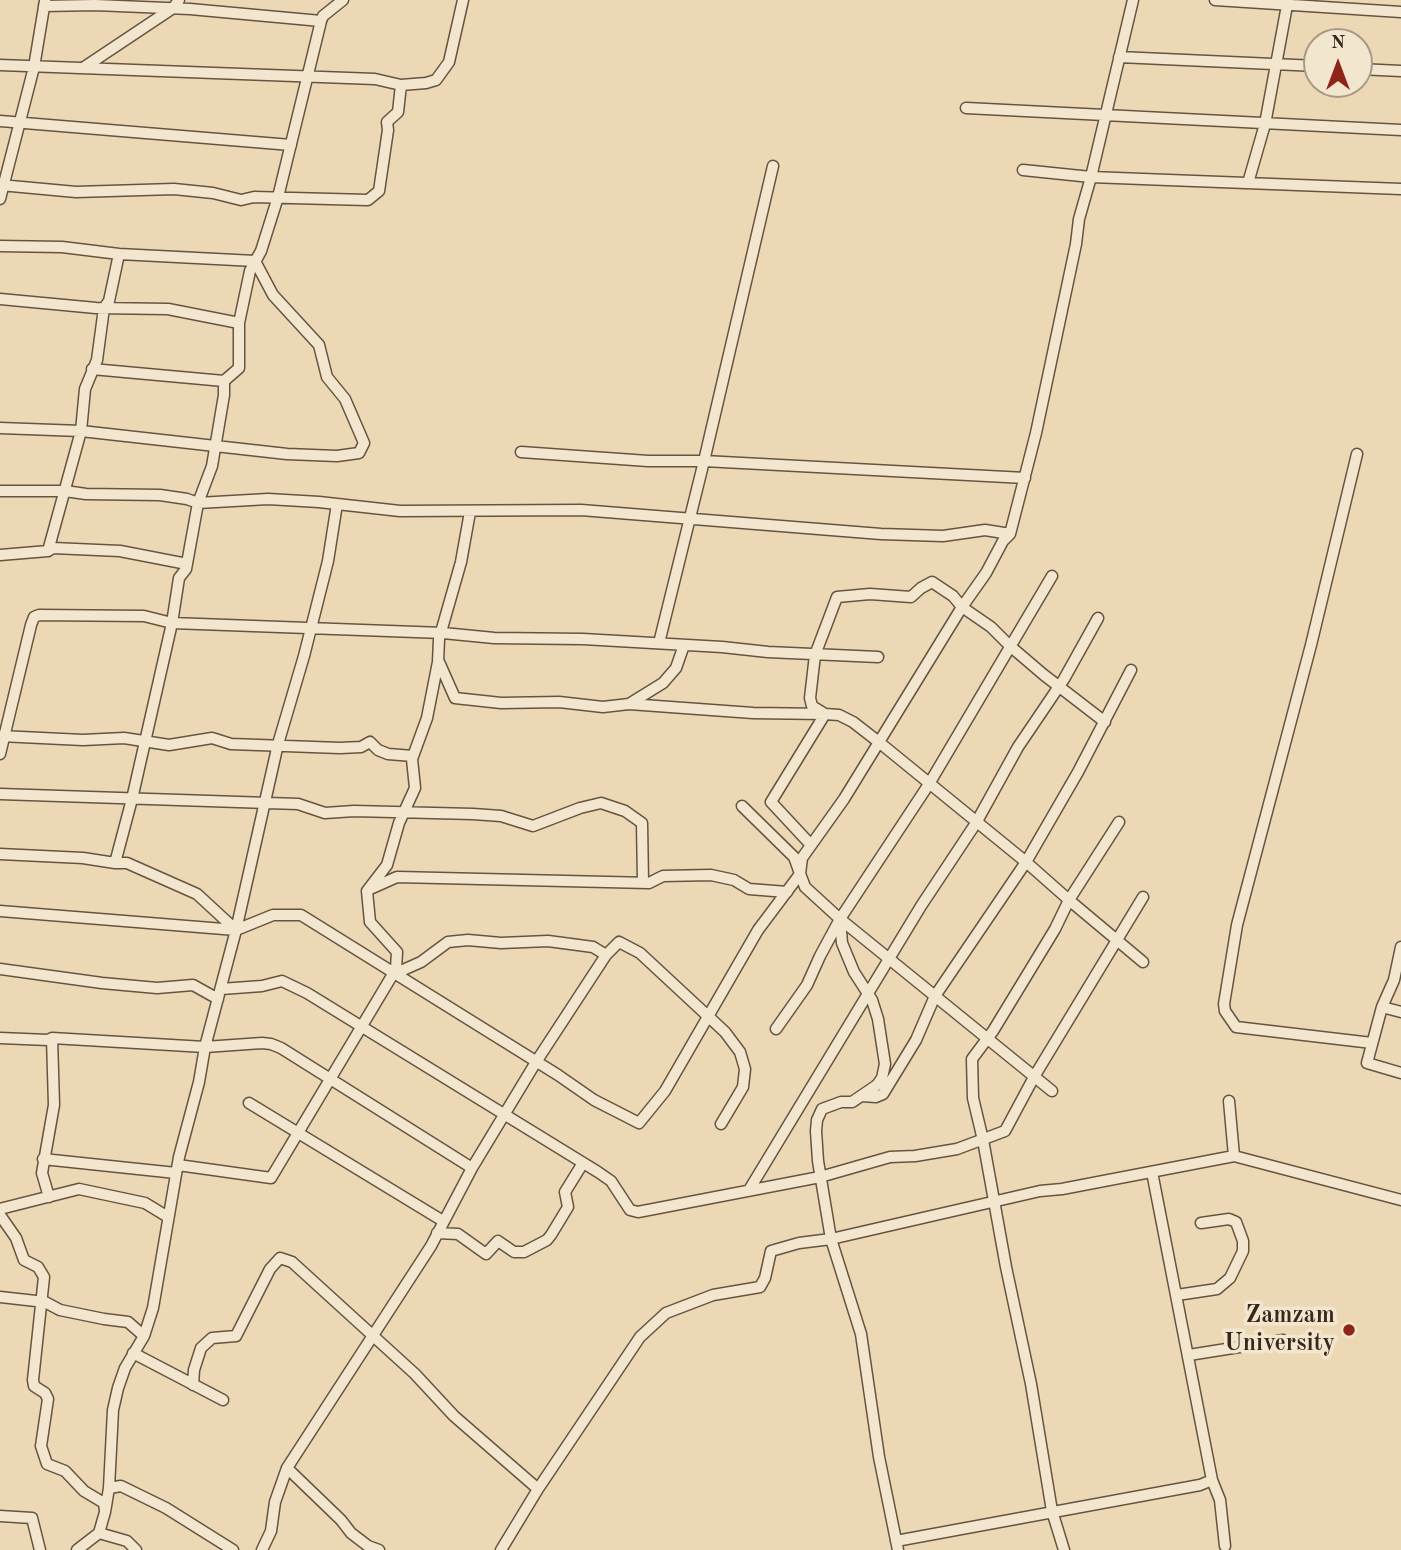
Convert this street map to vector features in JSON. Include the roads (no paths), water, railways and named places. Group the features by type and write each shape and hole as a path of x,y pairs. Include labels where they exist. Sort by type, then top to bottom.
{"street":[{"path":"92,369 223,381 239,368 239,323 250,271 278,197 321,21 323,16 343,0"},
{"path":"0,65 375,79 401,85 436,80 443,72 454,49 463,0"},
{"path":"0,911 236,930 273,915 302,915 594,1100 639,1123 665,1091 758,930 800,874 802,858 880,743 962,607 986,573 1003,541 1010,534 1025,478 1076,244 1076,230 1133,0"},
{"path":"1215,0 1288,2 1401,12"},
{"path":"1248,183 1265,124 1288,2"},
{"path":"0,199 34,67 45,3 176,4 321,21"},
{"path":"83,68 176,4"},
{"path":"1119,57 1303,65"},
{"path":"1373,70 1401,71"},
{"path":"2,186 76,192 174,189 213,193 241,200 278,197 360,201 375,196 379,191 387,122 398,112 401,85"},
{"path":"966,108 1401,130"},
{"path":"0,121 291,145"},
{"path":"659,643 773,166"},
{"path":"1023,170 1091,177 1401,189"},
{"path":"0,246 62,247 119,254 255,261"},
{"path":"47,551 80,430 85,389 97,359 104,308 112,290 119,254"},
{"path":"0,428 80,430 287,454 337,456 359,453 364,443 345,399 327,377 319,345 273,295 255,261"},
{"path":"0,299 104,308 168,309 239,323"},
{"path":"114,863 132,799 172,623 179,578 186,569 198,503 212,467 224,395 223,381"},
{"path":"521,452 648,461 704,461 1025,478"},
{"path":"1357,454 1297,699 1237,925 1224,1004 1225,1011 1236,1027 1372,1043"},
{"path":"0,491 173,496 198,503 268,499 400,511 580,510 881,534 943,536 985,530 1010,534"},
{"path":"77,1550 99,1533 105,1512 109,1488 113,1410 121,1378 144,1336 153,1308 177,1169 200,1082 205,1046 236,930 278,744 312,627 328,561 337,504"},
{"path":"43,1159 271,1178 394,974 397,952 370,922 367,891 387,865 415,788 413,756 427,718 438,662 438,646 461,562 470,512"},
{"path":"0,555 47,551 53,548 120,551 187,564"},
{"path":"776,1029 807,985 840,919 929,784 1052,576"},
{"path":"825,714 812,706 810,698 815,655 837,597 870,594 911,597 932,582 953,596 962,607 991,627 1010,646 1105,722"},
{"path":"0,754 2,736 36,615 144,617 172,623 443,633 494,638 558,638 878,657"},
{"path":"749,1190 921,906 976,823 1018,747 1059,686 1098,618"},
{"path":"629,704 663,683 676,668 684,645"},
{"path":"438,662 454,698 501,703 559,702 603,707 629,704 753,713 839,715 853,722 880,743 1143,962"},
{"path":"862,1096 876,1097 883,1094 916,1040 936,996 1026,862 1105,722 1131,670"},
{"path":"811,845 771,802 825,714"},
{"path":"2,736 83,740 124,738 169,745 212,738 231,744 340,748 361,747 370,742 378,750 388,754 413,756"},
{"path":"0,794 298,804 325,813 354,811 501,816 533,826 601,803 625,810 642,823 643,883"},
{"path":"742,806 794,857 805,887 840,919 1052,1091"},
{"path":"1065,1550 1052,1511 1031,1384 971,1087 972,1059 1119,822"},
{"path":"0,854 127,863 197,894 236,930"},
{"path":"367,891 397,877 649,883 663,876 710,874 734,880 749,889 787,891"},
{"path":"0,969 157,988 192,985 220,994 287,982 611,1181 630,1210 638,1212 820,1177 890,1157 957,1149 1005,1131 1034,1077 1143,897"},
{"path":"840,919 842,943 878,1018 885,1064 882,1078 862,1096 852,1102 841,1102 822,1109 819,1114 816,1131 820,1177 831,1239 861,1334 879,1457 897,1545 1052,1511 1200,1485 1212,1480"},
{"path":"394,974 421,962 448,942 468,940 501,943 548,941 593,947 606,955"},
{"path":"261,1550 271,1531 275,1502 287,1468 437,1233 472,1168 537,1062 606,955 619,942 640,953 725,1032 740,1052 745,1069 743,1087 721,1124"},
{"path":"1401,947 1398,980 1382,1007 1367,1063 1401,1073"},
{"path":"1382,1007 1401,1012"},
{"path":"0,1038 205,1046 271,1044 472,1168"},
{"path":"49,1196 42,1173 54,1105 52,1038"},
{"path":"1229,1101 1234,1156"},
{"path":"249,1103 443,1221"},
{"path":"501,1550 538,1489 640,1337 666,1313 713,1295 760,1287 765,1278 771,1251 995,1202 1234,1156 1401,1200"},
{"path":"437,1233 458,1234 486,1254 498,1241 514,1252 524,1252 551,1235 568,1207 565,1192 583,1163"},
{"path":"1152,1172 1212,1480 1220,1500 1225,1546"},
{"path":"0,1209 74,1189 85,1189 145,1203 168,1217"},
{"path":"0,1215 15,1235 24,1260 42,1272 44,1277 33,1380 34,1387 45,1393 48,1399 42,1437 43,1453 47,1464 65,1471 84,1491 104,1503 105,1512"},
{"path":"1177,1295 1217,1289 1230,1278 1243,1251 1243,1241 1236,1222 1229,1219 1201,1223"},
{"path":"193,1385 194,1370 201,1348 212,1338 236,1336 270,1269 280,1258 292,1262 415,1374 454,1416 538,1489"},
{"path":"0,1297 42,1302 60,1310 104,1320 128,1322 144,1336"},
{"path":"1189,1355 1283,1340"},
{"path":"133,1353 223,1400"},
{"path":"287,1468 351,1533 368,1546 379,1550"},
{"path":"109,1488 121,1486 166,1508 233,1550"},
{"path":"0,1516 32,1518 40,1550"},
{"path":"99,1533 127,1541 136,1550"}],"place":[{"name":"Zamzam University","path":"1349,1330"}]}
